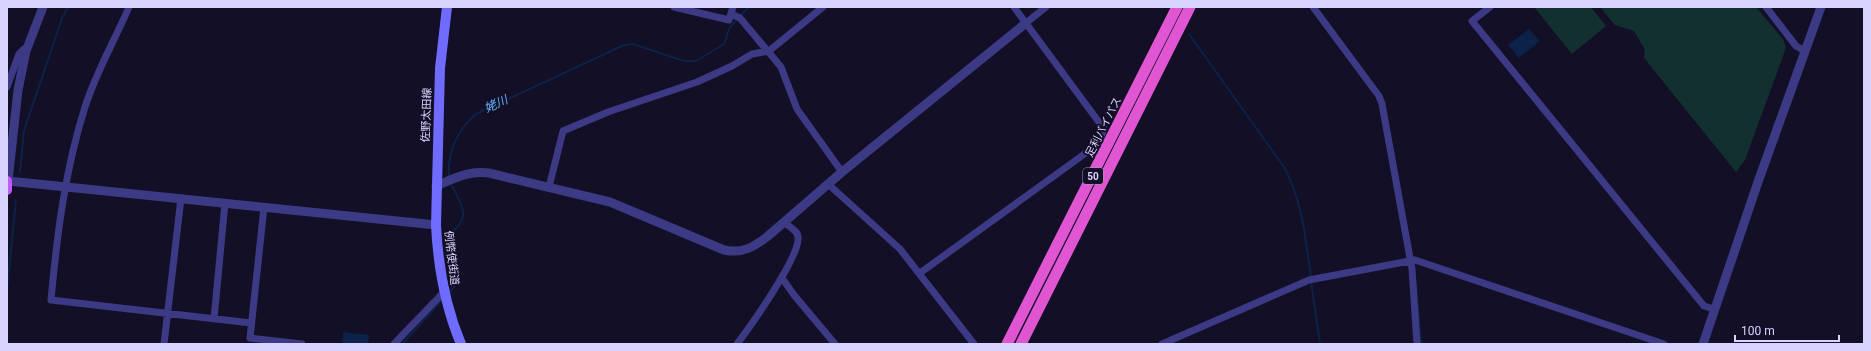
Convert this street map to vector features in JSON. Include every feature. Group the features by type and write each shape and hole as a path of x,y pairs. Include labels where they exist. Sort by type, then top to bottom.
{"highway":[{"name":"足利バイパス","path":"1007,344 1104,145 1177,7"},
{"name":"足利バイパス","path":"1021,344 1190,7"}],"main road":[{"name":"佐野太田線","path":"436,225 440,184 440,68 447,7"},
{"name":"例幣使街道","path":"436,225 437,248 445,297 461,344"}],"street":[{"path":"43,7 26,51 18,90 7,184 65,187 181,198 436,225"},
{"path":"129,7 94,81 85,106 65,187 58,229 51,300 251,323"},
{"path":"674,7 729,20 732,11 740,18 781,67 797,109 842,172"},
{"path":"548,187 563,130 608,112 697,82 732,66 752,54 769,52 823,7"},
{"path":"920,273 1104,145 1100,139 1104,129 1014,7"},
{"path":"440,184 469,173 481,172 548,187 610,202 710,245 732,252 740,252 756,245 842,172 1046,7"},
{"path":"1313,7 1378,96 1382,104 1410,260 1417,344"},
{"path":"1490,7 1472,21 1704,306 1714,309"},
{"path":"1766,7 1796,46 1806,51"},
{"path":"1702,344 1821,7"},
{"path":"7,87 19,54 24,49 26,51"},
{"path":"828,184 900,249 974,344"},
{"path":"164,344 181,198"},
{"path":"214,319 225,203"},
{"path":"264,207 250,338 302,344"},
{"path":"738,344 755,321 790,263 799,239 796,232 784,222"},
{"path":"1162,344 1309,280 1410,260 1416,260 1664,344"},
{"path":"782,278 794,295 835,344"},
{"path":"394,344 445,297"}],"green space":[{"path":"1534,7 1591,7 1606,26 1572,54"},
{"path":"1600,7 1756,7 1783,39 1786,48 1745,160 1736,172 1644,58 1645,50 1634,31 1615,25"}],"water":[{"path":"1529,29 1540,41 1519,58 1508,45"},
{"path":"343,332 369,335 368,344 342,344"}],"waterway":[{"path":"20,172 24,131 62,18 68,7"},
{"name":"姥川","path":"740,16 749,7"},
{"name":"姥川","path":"449,177 450,159 455,142 464,127 476,114 624,45 633,44 684,61 696,61 724,44 729,29 737,19"},
{"path":"1189,34 1284,167 1299,207 1305,234 1311,277"},
{"name":"姥川","path":"449,293 455,285 457,279 454,268 447,257 446,243 447,239 459,225 463,217 461,204 451,183"},
{"path":"7,290 16,200"},
{"path":"1311,282 1320,344"},
{"path":"1416,283 1421,344"},
{"name":"姥川","path":"402,344 443,299"}]}
